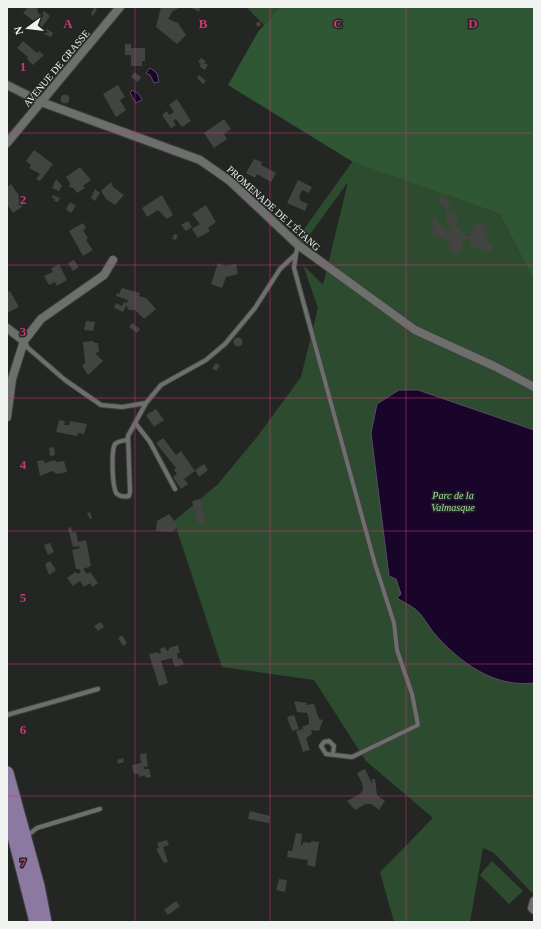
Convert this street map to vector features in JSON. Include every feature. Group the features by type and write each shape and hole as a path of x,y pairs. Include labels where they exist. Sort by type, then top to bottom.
{"main road":[{"path":"7,773 25,837 45,922"},
{"path":"7,809 36,922"}],"street":[{"name":"AVENUE DE GRASSE","path":"7,143 120,7"},
{"name":"PROMENADE DE L'ÉTANG","path":"7,85 41,102 200,160 230,181 298,245 415,330 496,367 534,387"},
{"path":"7,417 12,379 24,341 41,319 104,275 113,260"},
{"path":"7,328 24,341"},
{"path":"534,901 532,908 534,910"}],"lane":[{"path":"298,245 294,268 338,424 375,564 394,623 397,650 412,694 418,725 352,757 333,753"},
{"path":"127,440 120,441 116,444 112,453 115,489 118,495 123,496 129,496 130,492 127,440 146,403 161,385 206,360 224,344 255,308 280,269 296,254"},
{"path":"24,341 28,348 65,380 101,405 122,407 146,403"},
{"path":"136,424 146,436 176,489"},
{"path":"7,715 98,689"},
{"path":"25,837 37,828 100,809"}],"green space":[{"name":"Parc de la Valmasque","path":"250,7 534,7 360,164 500,214 534,281 534,430 418,390 534,441 534,895 494,853 483,848 470,922 394,922 380,872 433,818 366,761 314,680 222,667 174,521 218,484 257,437 301,377 318,308 303,265 323,285 348,182 303,244 297,239 360,151 341,67 258,32 278,9 264,25 248,9"},
{"path":"281,7 534,7 534,281 500,214 353,162 228,85 258,32"},
{"path":"492,861 523,891 509,904 480,875"}],"shaded area":[{"path":"150,68 157,73 159,82 154,83 150,75 146,73"},
{"path":"132,90 139,94 142,100 136,103 130,93"},
{"path":"399,390 418,390 534,430 534,683 505,681 478,671 444,644 418,611 397,598 401,594 396,579 389,576 371,433 377,404"}],"building":[{"path":"28,7 37,7 38,13 41,15 44,11 50,16 42,27 23,13"},
{"path":"94,7 97,9 93,16 91,14"},
{"path":"161,7 181,7 173,11 168,19 178,23 186,35 177,44 156,27"},
{"path":"190,7 200,7 199,12"},
{"path":"260,21 261,25 257,27 256,23"},
{"path":"15,27 18,28 16,34 13,33"},
{"path":"47,29 53,33 51,37 44,34"},
{"path":"23,41 37,53 39,51 44,55 33,65 27,59 28,57 17,48"},
{"path":"125,44 131,44 131,48 145,48 145,61 142,61 142,66 131,66 131,55 125,55"},
{"path":"201,58 206,61 204,63 208,65 205,70 199,66 201,64 198,62"},
{"path":"134,72 141,77 138,82 131,77"},
{"path":"199,75 206,81 203,84 197,78"},
{"path":"118,85 125,97 120,100 126,110 116,117 103,94"},
{"path":"65,94 70,99 65,104 60,99"},
{"path":"177,99 191,121 182,127 176,119 173,121 176,125 171,128 162,115 167,111 169,115 174,112 169,105"},
{"path":"224,119 231,129 224,134 227,139 214,148 204,133"},
{"path":"34,150 53,164 40,181 36,179 40,174 29,168 31,165 26,161"},
{"path":"254,159 262,162 261,165 276,173 271,182 257,174 255,178 246,173"},
{"path":"80,167 91,180 83,186 85,188 77,193 73,188 69,187 70,183 66,177"},
{"path":"56,179 62,186 59,191 52,188"},
{"path":"298,180 312,187 309,193 302,190 299,197 301,201 308,204 305,211 287,203"},
{"path":"111,182 113,187 124,195 115,205 106,199 101,191"},
{"path":"11,184 20,197 18,198 23,206 13,213 7,204 7,187"},
{"path":"95,189 100,193 95,201 91,198"},
{"path":"53,195 60,198 58,202 54,201 55,199 52,198"},
{"path":"162,195 173,215 167,219 158,210 147,217 142,208"},
{"path":"443,195 452,205 446,210 437,200"},
{"path":"70,202 76,206 71,213 66,209"},
{"path":"206,205 216,222 208,228 210,231 198,238 192,229 200,224 192,214"},
{"path":"446,210 454,212 459,221 455,227 462,229 461,232 465,236 470,236 471,234 469,232 473,230 477,222 480,222 485,226 489,236 485,238 494,246 490,253 484,250 480,251 479,247 472,248 469,239 462,241 464,243 460,254 449,251 450,245 443,238 432,236 434,230 432,229 433,225 431,225 433,217 439,219 438,223 441,224 441,227 452,230 447,222"},
{"path":"188,221 192,227 186,231 181,225"},
{"path":"83,223 86,228 83,230 88,238 86,240 93,250 83,256 69,231"},
{"path":"174,234 178,235 176,240 172,239"},
{"path":"74,260 79,267 73,271 68,263"},
{"path":"218,263 225,266 236,264 238,274 226,277 222,288 211,284"},
{"path":"59,264 67,280 57,286 55,282 49,285 44,276 53,272 51,269"},
{"path":"122,288 140,293 139,296 146,298 156,309 144,319 135,310 129,310 126,306 123,312 114,308 116,303 122,306 124,302 127,303 128,300 116,296"},
{"path":"10,291 19,307 7,313 7,292"},
{"path":"86,321 95,322 93,331 84,330"},
{"path":"132,323 140,329 137,333 129,327"},
{"path":"238,337 243,342 238,347 233,342"},
{"path":"94,341 94,343 98,343 99,352 95,353 103,361 88,375 82,366 85,363 83,342"},
{"path":"216,363 220,366 216,371 212,368"},
{"path":"156,409 164,420 154,427 146,415"},
{"path":"59,420 65,421 64,425 69,425 70,421 87,424 84,434 78,433 77,436 56,432"},
{"path":"163,438 176,455 181,451 195,471 184,479 188,484 181,489 173,477 177,474 174,470 176,468 156,443"},
{"path":"54,447 55,455 50,456 49,448"},
{"path":"44,460 44,463 55,460 56,462 64,461 67,472 57,474 52,471 40,476 37,461"},
{"path":"204,464 208,470 199,477 195,470"},
{"path":"200,499 206,523 198,525 192,501"},
{"path":"90,512 92,518 90,519 87,513"},
{"path":"169,514 179,527 171,532 156,531 157,521"},
{"path":"71,527 72,532 76,532 78,542 86,540 91,566 83,569 87,574 90,572 98,583 92,587 90,583 84,587 80,581 73,586 67,578 75,572 78,574 81,572 79,569 76,569 72,550 80,548 79,546 73,547 68,528"},
{"path":"50,543 54,552 48,555 44,545"},
{"path":"50,561 56,570 49,575 45,564"},
{"path":"101,622 104,627 98,631 94,626"},
{"path":"122,635 127,643 123,646 118,638"},
{"path":"178,645 180,653 177,653 178,659 181,658 184,664 175,667 172,658 161,661 168,683 159,686 149,654 158,652 159,654 161,653 160,649 165,647 167,651 169,648"},
{"path":"294,701 307,703 306,705 314,704 319,719 323,720 319,731 311,730 312,734 306,738 310,750 303,752 296,731 303,729 302,727 309,724 309,720 307,713 297,712"},
{"path":"294,715 299,729 292,731 287,717"},
{"path":"146,753 148,766 144,767 144,769 149,769 151,777 146,778 145,775 139,777 139,774 134,774 132,765 141,763 140,754"},
{"path":"123,758 124,762 118,764 117,760"},
{"path":"365,769 372,784 372,779 375,779 377,795 385,801 379,810 371,804 366,804 355,810 347,801 360,794 363,790 362,783 357,773"},
{"path":"250,811 270,816 269,823 248,819"},
{"path":"296,833 302,834 301,845 303,845 303,842 319,842 315,867 307,865 308,860 287,857 288,851 292,851"},
{"path":"167,840 169,845 163,847 168,862 164,863 156,849 159,848 157,843"},
{"path":"279,879 287,880 285,892 276,890"},
{"path":"176,901 180,906 168,915 164,910"}]}
